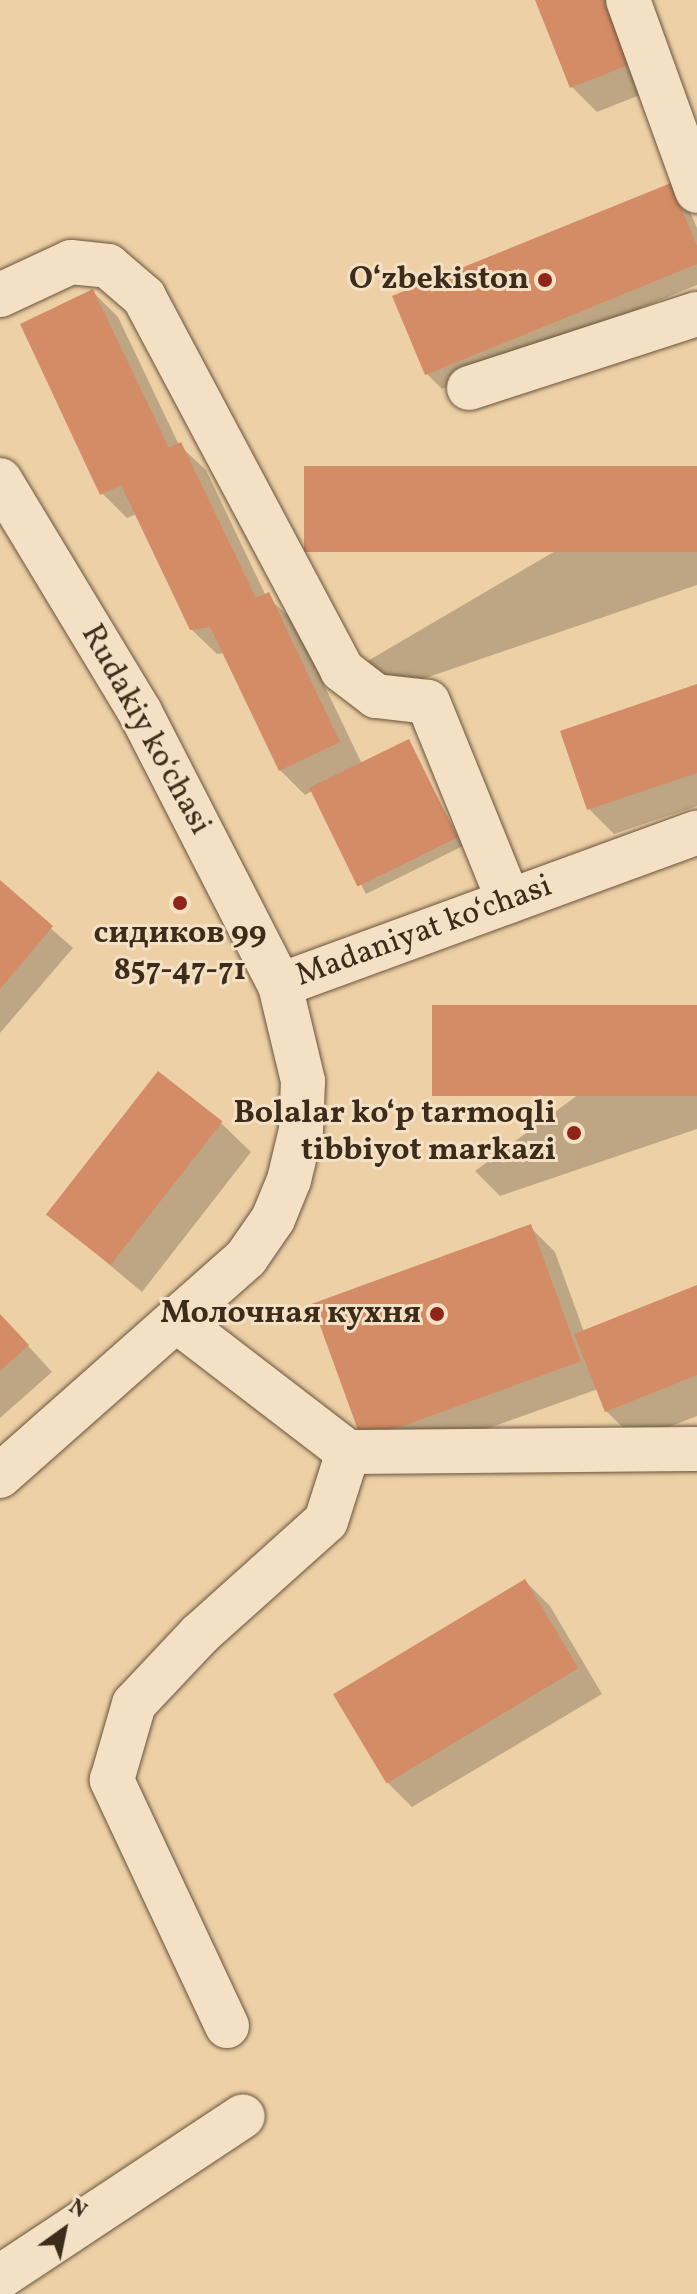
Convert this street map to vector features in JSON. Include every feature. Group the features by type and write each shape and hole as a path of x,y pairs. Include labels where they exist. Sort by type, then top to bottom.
{"street":[{"path":"628,0 697,191"},
{"path":"0,295 71,262 108,266 144,297 342,670 376,696 428,702 509,901"},
{"path":"469,388 697,314"},
{"name":"Rudakiy ko‘chasi","path":"0,480 140,712 280,985"},
{"name":"Madaniyat ko‘chasi","path":"0,1476 246,1258 273,1219 289,1180 301,1130 303,1081 280,985 697,832"},
{"path":"177,1321 348,1452 697,1449"},
{"path":"227,2026 112,1780 134,1704 200,1634 326,1521 348,1452"},
{"path":"0,2277 243,2116"}],"building":[{"path":"535,0 612,0 636,62 570,88"},
{"name":"Oʻzbekiston","path":"671,183 697,246 697,264 425,375 392,296"},
{"path":"93,289 169,448 181,442 256,598 269,592 340,742 279,771 210,627 190,630 121,485 100,495 20,324"},
{"path":"304,466 697,466 697,552 304,552"},
{"path":"697,684 697,773 587,810 560,731"},
{"path":"409,739 457,838 357,887 309,788"},
{"path":"0,880 53,926 0,989"},
{"path":"432,1005 697,1005 697,1096 432,1096"},
{"path":"158,1071 223,1121 111,1265 46,1214"},
{"path":"531,1224 581,1361 362,1441 312,1304"},
{"path":"697,1285 697,1375 605,1412 574,1334"},
{"path":"0,1314 29,1345 0,1371"},
{"path":"525,1579 579,1668 387,1784 333,1694"}],"place":[{"name":"Oʻzbekiston","path":"545,280"},
{"name":"сидиков 99 857-47-71","path":"180,903"},
{"name":"Bolalar ko‘p tarmoqli tibbiyot markazi","path":"574,1133"},
{"name":"Молочная кухня","path":"437,1314"}]}
